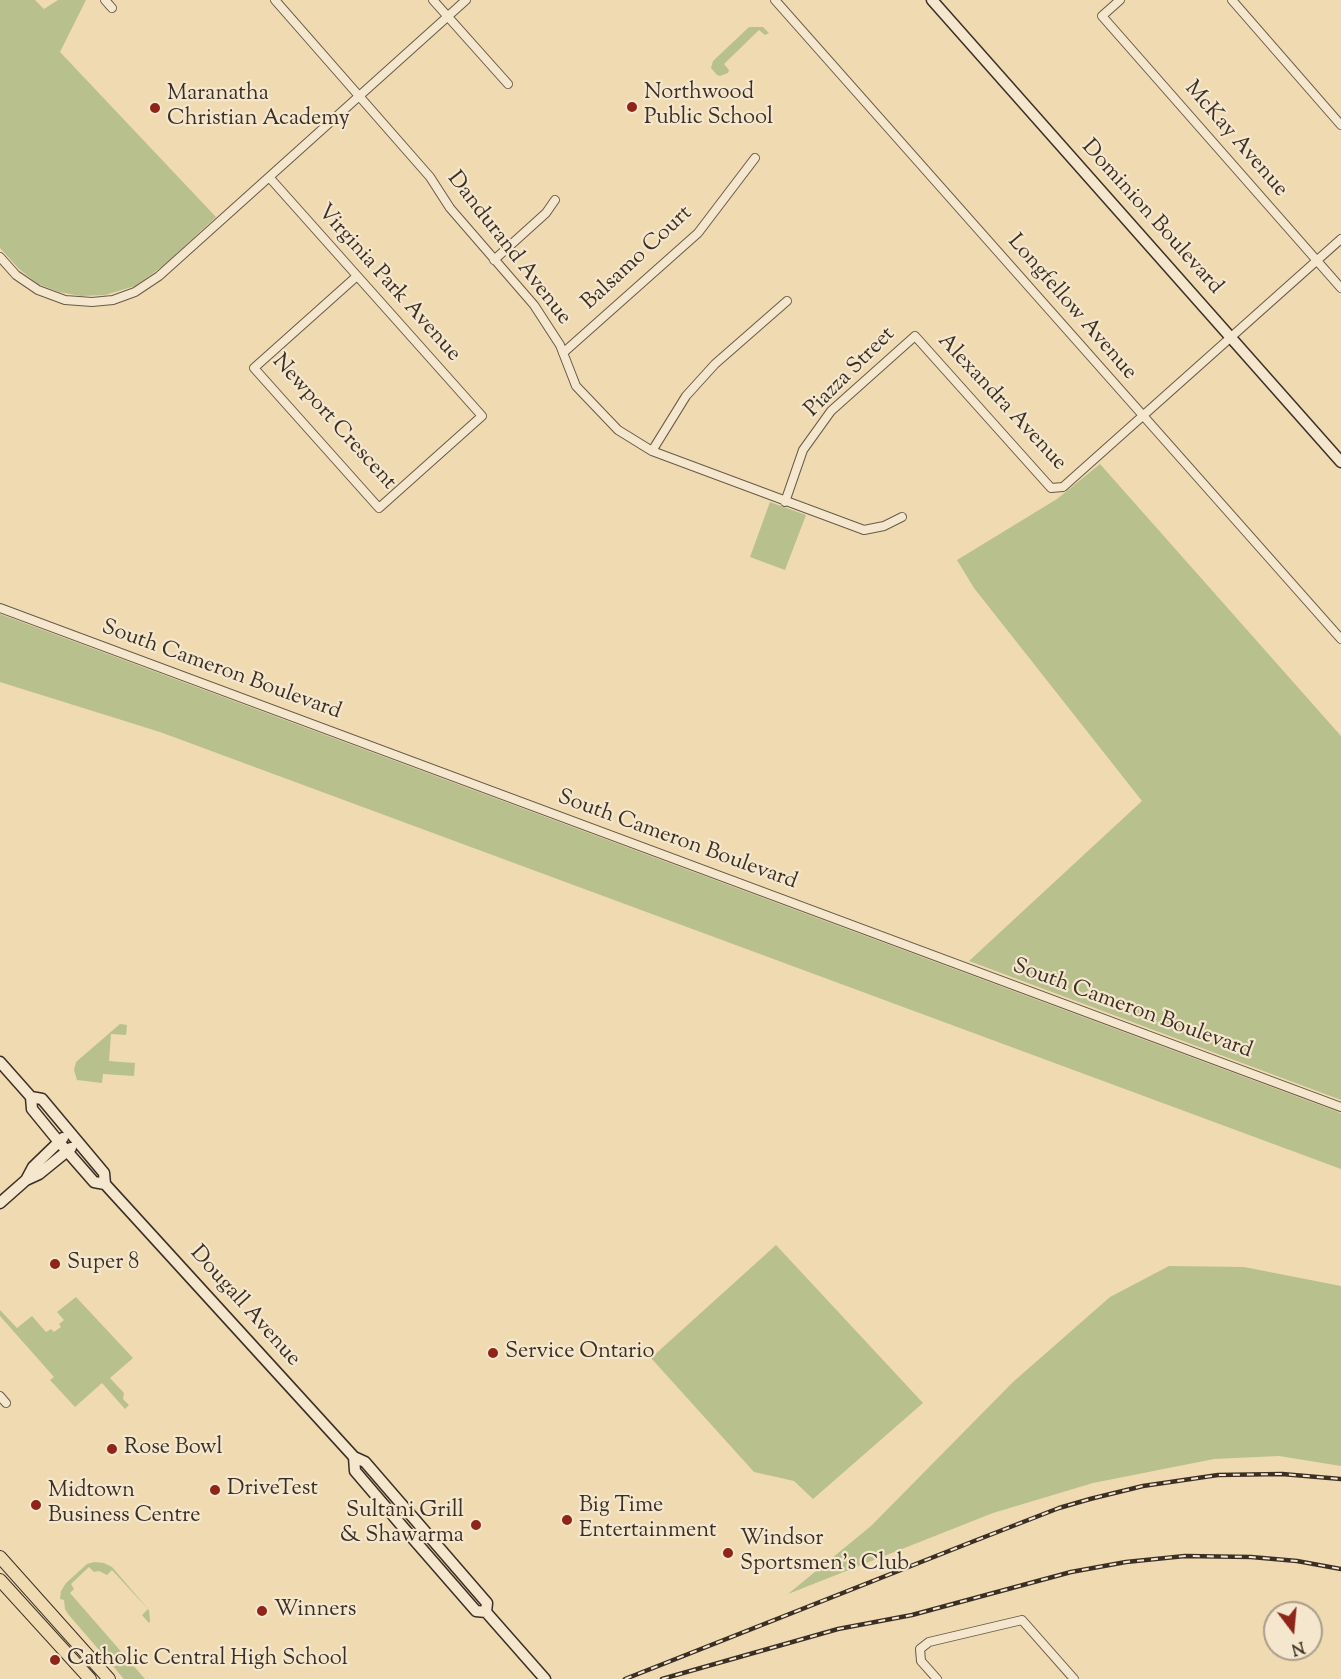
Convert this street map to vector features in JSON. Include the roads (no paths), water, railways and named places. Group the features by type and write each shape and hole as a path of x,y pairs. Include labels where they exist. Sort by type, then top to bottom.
{"main road":[{"path":"0,1557 109,1679"},
{"path":"0,1580 90,1679"}],"street":[{"path":"105,0 112,8"},
{"name":"Dandurand Avenue","path":"275,0 430,177 450,208 534,305 560,345 576,386 618,430 652,452 864,530 884,526 902,517"},
{"path":"434,0 508,84"},
{"path":"0,256 16,275 38,290 65,300 92,302 113,300 135,292 159,276 466,0"},
{"name":"Longfellow Avenue","path":"776,0 1341,639"},
{"name":"Dominion Boulevard","path":"932,0 1341,462"},
{"name":"McKay Avenue","path":"1120,0 1102,16 1341,288"},
{"path":"1232,0 1341,125"},
{"name":"Balsamo Court","path":"563,353 698,232 755,158"},
{"name":"Virginia Park Avenue","path":"268,177 482,416"},
{"path":"494,260 546,213 555,200"},
{"path":"1142,415 1341,239"},
{"name":"Newport Crescent","path":"357,276 254,368 379,508 482,416"},
{"path":"652,452 686,396 715,364 787,301"},
{"name":"Alexandra Avenue","path":"915,336 1051,488 1063,487 1142,415"},
{"name":"Piazza Street","path":"785,501 803,450 831,411 915,336"},
{"name":"South Cameron Boulevard","path":"0,608 1341,1107"},
{"name":"Dougall Avenue","path":"0,1062 31,1097 32,1109 59,1142 94,1182 105,1184"},
{"name":"Dougall Avenue","path":"31,1097 42,1099 104,1173 105,1184 354,1457 365,1462 487,1603 486,1612 545,1679"},
{"path":"26,1180 33,1167 70,1132"},
{"path":"0,1203 26,1180 39,1174 78,1142"},
{"path":"0,1396 6,1403"},
{"path":"937,1679 921,1660 920,1649 929,1642 1022,1620 1074,1679"}],"railway":[{"path":"625,1679 1059,1508 1090,1499 1143,1486 1218,1475 1282,1474 1341,1479"},
{"path":"662,1679 838,1629 912,1615 1071,1572 1126,1562 1185,1556 1251,1557 1297,1561 1341,1569"}],"place":[{"name":"Northwood Public School","path":"632,107"},
{"name":"Maranatha Christian Academy","path":"155,108"},
{"name":"Super 8","path":"55,1264"},
{"name":"Service Ontario","path":"493,1353"},
{"name":"Rose Bowl","path":"112,1449"},
{"name":"DriveTest","path":"215,1490"},
{"name":"Midtown Business Centre","path":"36,1505"},
{"name":"Big Time Entertainment","path":"567,1520"},
{"name":"Sultani Grill & Shawarma","path":"476,1525"},
{"name":"Windsor Sportsmen's Club","path":"728,1553"},
{"name":"Winners","path":"262,1611"},
{"name":"Catholic Central High School","path":"55,1660"}]}
